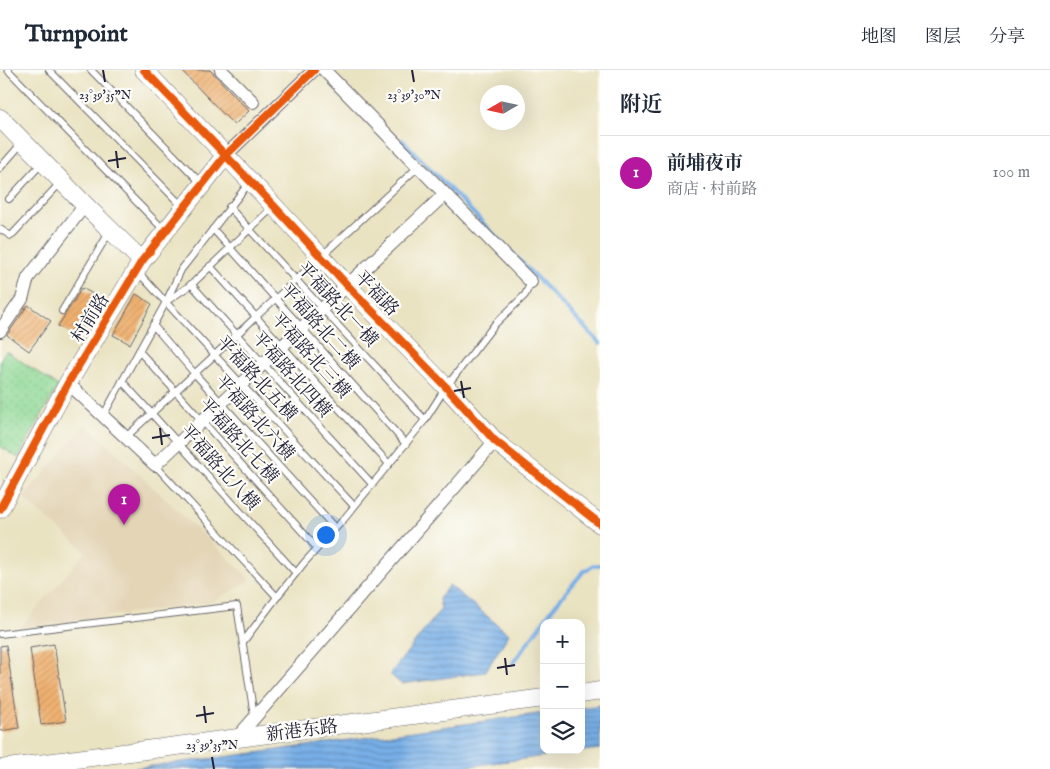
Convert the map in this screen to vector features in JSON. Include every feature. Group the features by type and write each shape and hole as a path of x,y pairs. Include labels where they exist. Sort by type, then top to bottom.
{"street":[{"name":"平福路","path":"144,70 446,387 495,441 600,524"},
{"path":"222,70 253,102"},
{"path":"226,156 314,70"},
{"path":"324,70 531,282"},
{"path":"3,124 110,230 140,266"},
{"name":"村前路","path":"1,503 68,383 140,266 226,156"},
{"path":"68,383 155,465 445,194"},
{"path":"0,331 22,299 28,278 85,205"},
{"path":"236,739 495,441"},
{"path":"585,693 600,691"},
{"name":"新港东路","path":"0,769 540,699"}],"lane":[{"path":"8,70 166,232"},
{"path":"49,70 184,209"},
{"path":"91,70 203,184"},
{"path":"0,168 23,142"},
{"path":"9,199 42,162"},
{"path":"126,437 419,166"},
{"path":"0,229 11,236 62,181"},
{"path":"103,416 166,302 181,270 250,181"},
{"path":"166,302 191,284 274,206"},
{"name":"平福路北一横","path":"229,207 425,420"},
{"name":"平福路北二横","path":"213,229 406,444"},
{"path":"62,310 110,230"},
{"name":"平福路北五横","path":"140,266 166,302 354,506"},
{"name":"平福路北三横","path":"210,266 389,464"},
{"path":"243,642 317,548 406,444 425,420 446,387 496,324 525,295 531,282"},
{"name":"平福路北四横","path":"191,284 372,484"},
{"name":"平福路北六横","path":"153,325 335,528"},
{"name":"平福路北七横","path":"139,350 317,548"},
{"name":"平福路北八横","path":"122,381 296,574"},
{"path":"155,465 277,597"},
{"path":"0,634 237,606 255,717"}],"shaded area":[{"path":"86,424 251,580 212,602 20,628 86,552 23,498"}],"green space":[{"path":"6,351 58,386 18,458 0,446 0,360"}],"water":[{"path":"449,585 509,634 485,672 401,684 390,674 441,609 439,599"},
{"path":"600,705 600,749 585,751 585,707"},
{"path":"540,714 540,754 562,754 447,769 128,769"}],"building":[{"path":"181,70 210,70 249,111 234,125"},
{"path":"82,288 100,298 77,337 58,326"},
{"path":"136,294 152,304 130,344 113,335"},
{"path":"28,305 51,321 29,351 7,335"},
{"path":"54,644 66,721 41,725 30,648"},
{"path":"6,645 19,728 0,731 0,646"}],"waterway":[{"path":"402,140 600,343"},
{"path":"513,663 556,604 584,571 595,565 600,565"}],"cycle path":[{"path":"144,70 446,387 495,441 600,524"},
{"path":"0,509 68,383 142,261 225,156 314,70"}],"place":[{"name":"前埔夜市","path":"124,525"}]}
